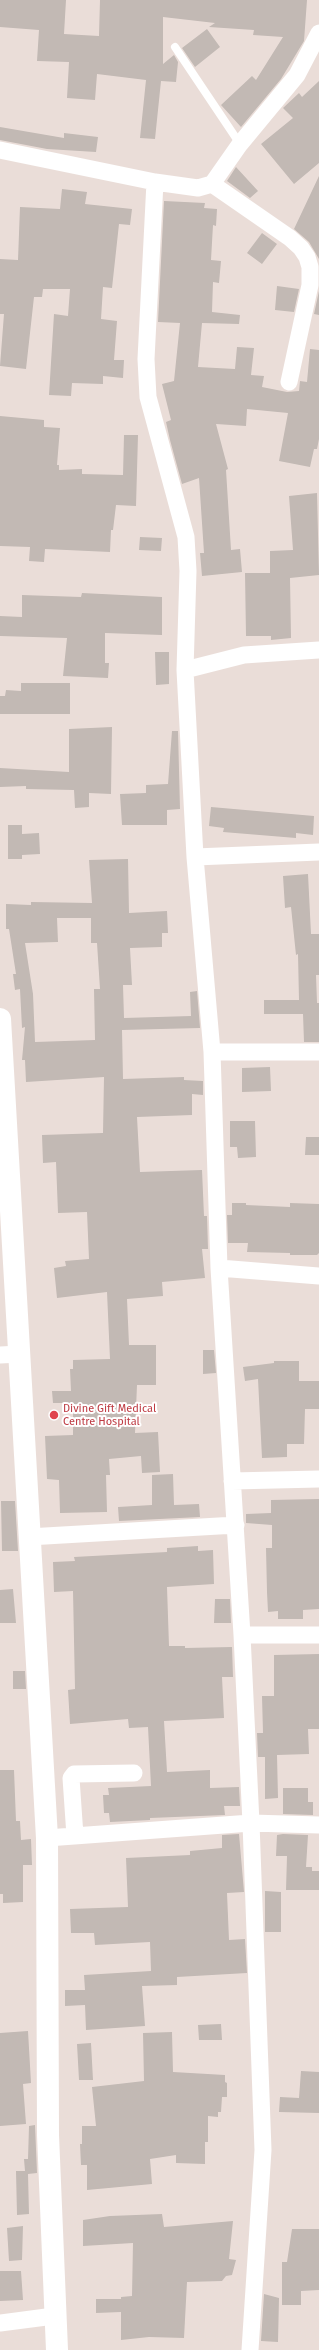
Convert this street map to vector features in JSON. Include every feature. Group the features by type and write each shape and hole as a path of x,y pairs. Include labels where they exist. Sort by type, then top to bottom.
{"street":[{"path":"0,150 155,182 198,188 212,184 240,144 297,75 319,33"},
{"path":"155,182 146,360 148,397 186,538 188,571 185,670 195,857 212,1052 219,1268 236,1525 251,1823 263,2150 250,2350"},
{"path":"212,184 302,248 310,267 310,285 289,382"},
{"path":"185,670 244,654 319,650"},
{"path":"195,857 319,852"},
{"path":"0,1019 10,1355 28,1537 47,1838 48,2135 54,2316 57,2350"},
{"path":"212,1052 319,1052"},
{"path":"219,1268 319,1276"},
{"path":"232,1481 319,1479"},
{"path":"28,1537 236,1525"},
{"path":"242,1635 319,1635"},
{"path":"74,1836 71,1778 74,1774 134,1773"},
{"path":"47,1838 251,1823 319,1825"},
{"path":"0,2322 54,2316"}],"lane":[{"path":"175,48 240,144"}],"building":[{"path":"0,0 66,0 64,34 99,36 100,0 307,0 304,41 281,79 241,127 221,105 252,76 256,80 283,37 253,35 254,30 209,27 215,23 163,17 163,64 174,55 178,62 176,82 161,81 155,139 140,138 146,80 97,74 95,100 67,98 69,62 37,61 39,30 0,27"},
{"path":"207,29 220,47 195,67 182,48"},
{"path":"319,81 319,163 294,184 261,144 293,118 283,108 299,93 302,97"},
{"path":"0,127 64,138 64,133 98,137 96,152 47,149 0,140"},
{"path":"236,167 258,191 250,198 227,181"},
{"path":"319,176 319,259 309,242 294,229"},
{"path":"62,189 87,192 85,204 132,209 130,225 119,224 112,288 103,287 101,319 117,321 114,360 124,360 123,378 103,376 103,384 72,383 71,396 49,395 54,314 68,316 70,289 43,289 42,297 34,297 26,369 0,366 4,314 0,314 0,259 18,260 20,207 60,209"},
{"path":"164,201 205,203 204,208 217,209 216,226 213,225 211,260 221,261 219,283 213,282 212,312 240,315 239,324 202,323 198,367 235,369 237,347 254,348 251,375 264,376 262,387 287,392 299,391 300,381 307,382 310,349 319,350 319,439 317,449 314,449 310,467 279,461 288,413 247,409 246,426 216,424 228,469 226,470 231,550 240,549 242,572 202,576 200,553 204,553 199,478 182,484 166,422 171,420 162,384 174,381 180,323 158,322"},
{"path":"262,233 277,244 262,264 247,253"},
{"path":"277,286 299,289 294,312 275,310"},
{"path":"319,291 319,315 314,314"},
{"path":"0,416 44,420 44,427 60,428 57,465 59,465 59,470 82,469 82,474 123,475 124,435 138,435 136,506 116,505 113,530 111,530 110,552 45,549 44,562 29,561 30,547 0,546"},
{"path":"317,493 319,575 290,578 291,638 271,640 271,636 246,636 245,573 270,573 270,551 293,550 289,496"},
{"path":"140,537 162,538 161,551 139,550"},
{"path":"82,593 162,597 162,635 105,633 105,663 109,663 108,678 63,676 67,638 0,636 0,616 22,617 22,595 81,597"},
{"path":"155,652 169,652 169,684 156,685"},
{"path":"21,683 70,683 70,714 0,714 0,696 5,696 6,690 21,691"},
{"path":"112,727 111,794 89,793 89,807 75,808 74,790 26,789 26,786 0,787 0,768 69,772 69,729"},
{"path":"172,731 178,731 180,809 167,810 167,825 122,825 120,794 146,793 146,785 168,784"},
{"path":"211,807 314,816 313,835 296,833 296,838 223,832 224,828 209,826"},
{"path":"8,825 22,825 22,834 39,833 40,854 22,855 22,859 8,859"},
{"path":"128,859 129,913 167,911 168,933 162,933 162,947 130,948 132,985 123,985 124,1018 191,1016 190,992 197,991 200,1028 122,1030 123,1079 184,1077 184,1080 203,1081 203,1095 192,1094 192,1115 137,1117 140,1172 202,1170 204,1216 207,1216 208,1249 202,1249 205,1278 162,1282 163,1296 127,1299 129,1345 156,1345 156,1385 137,1385 135,1433 158,1432 160,1472 142,1473 141,1456 109,1459 110,1475 106,1475 107,1512 60,1513 59,1480 47,1479 45,1436 73,1435 73,1403 53,1403 52,1391 71,1391 70,1369 73,1369 73,1360 110,1359 107,1292 57,1298 54,1268 66,1266 65,1261 89,1259 87,1212 58,1213 56,1162 43,1163 42,1135 103,1133 104,1077 26,1082 25,1060 22,1060 25,1027 22,1028 20,989 15,990 13,974 16,974 9,929 6,929 6,904 31,905 31,902 92,903 89,860","holes":["57,918 91,918 91,943 97,943 100,989 94,989 95,1040 35,1042 33,994 25,943 58,942"]},
{"path":"308,874 311,934 319,934 319,975 316,975 317,1003 319,1003 319,1042 304,1042 303,1014 264,1014 264,1000 299,1000 298,954 296,955 291,907 285,908 283,876"},
{"path":"270,1067 271,1091 242,1092 242,1068"},
{"path":"230,1121 255,1121 256,1157 238,1158 237,1147 230,1147"},
{"path":"306,1137 319,1137 319,1155 305,1155"},
{"path":"232,1203 290,1207 290,1203 319,1204 319,1253 317,1255 290,1255 290,1253 247,1252 248,1243 228,1243 227,1215 232,1215"},
{"path":"203,1350 214,1350 216,1373 203,1374"},
{"path":"274,1361 299,1361 299,1381 319,1381 319,1409 305,1409 304,1444 287,1444 287,1457 262,1458 258,1379 245,1381 243,1367 274,1363"},
{"path":"173,1474 174,1505 199,1504 200,1517 119,1521 118,1507 152,1505 152,1475"},
{"path":"319,1499 319,1609 303,1610 303,1619 278,1619 278,1611 268,1612 266,1548 272,1548 272,1525 246,1523 246,1514 271,1513 271,1500"},
{"path":"1,1501 15,1501 18,1551 2,1551"},
{"path":"198,1546 198,1551 213,1550 214,1584 167,1587 169,1646 185,1646 185,1648 232,1647 233,1677 222,1677 224,1718 164,1721 167,1772 210,1770 210,1788 239,1787 240,1806 224,1806 225,1815 150,1818 150,1820 110,1822 109,1813 104,1813 103,1795 109,1795 108,1788 151,1786 148,1727 129,1728 128,1719 70,1724 68,1690 75,1689 73,1591 54,1592 53,1562 75,1561 74,1557 167,1552 167,1548"},
{"path":"13,1589 16,1623 0,1623 0,1590"},
{"path":"215,1599 230,1599 231,1623 214,1623"},
{"path":"319,1654 319,1729 308,1729 309,1754 277,1755 278,1798 265,1799 265,1757 258,1757 257,1733 263,1733 262,1696 274,1696 274,1655"},
{"path":"13,1671 25,1671 26,1689 13,1689"},
{"path":"0,1770 14,1770 16,1821 20,1821 21,1840 31,1839 32,1865 23,1865 23,1902 3,1903 3,1894 0,1894"},
{"path":"283,1788 308,1788 308,1802 313,1802 313,1815 283,1814"},
{"path":"239,1834 244,1892 227,1893 229,1940 245,1939 247,1973 177,1977 177,1985 142,1986 145,2026 86,2030 85,2005 65,2006 65,1990 85,1990 84,1975 151,1971 150,1942 95,1945 94,1933 71,1933 70,1909 128,1907 126,1858 190,1855 190,1851 222,1848 222,1835"},
{"path":"277,1835 308,1835 306,1867 312,1867 312,1871 319,1871 319,1890 286,1890 287,1856 276,1856"},
{"path":"265,1891 281,1892 281,1932 265,1932"},
{"path":"221,2024 222,2040 199,2040 198,2025"},
{"path":"28,2031 31,2083 23,2084 26,2124 0,2126 0,2033"},
{"path":"172,2032 173,2072 225,2075 225,2082 227,2083 227,2097 222,2097 221,2112 218,2112 218,2117 208,2116 208,2142 205,2142 205,2164 176,2163 176,2155 150,2159 152,2184 87,2190 87,2165 81,2165 80,2144 82,2144 82,2126 96,2126 92,2087 144,2081 143,2033"},
{"path":"91,2043 93,2080 79,2080 77,2044"},
{"path":"301,2071 319,2072 319,2113 279,2112 280,2097 299,2098"},
{"path":"35,2125 37,2173 28,2174 29,2214 17,2215 16,2171 25,2171 24,2159 28,2159 29,2126"},
{"path":"162,2214 164,2227 233,2221 229,2259 236,2260 232,2275 226,2276 222,2281 187,2282 184,2338 149,2337 121,2340 121,2312 96,2313 96,2299 121,2299 121,2297 132,2296 133,2243 83,2246 83,2220 110,2216"},
{"path":"23,2226 22,2260 9,2261 7,2228"},
{"path":"292,2229 319,2229 319,2290 301,2291 301,2305 282,2305 282,2262 287,2262"},
{"path":"0,2271 21,2271 23,2300 0,2301"},
{"path":"264,2294 279,2298 278,2342 261,2341"}],"place":[{"name":"Divine Gift Medical Centre Hospital","path":"54,1415"}]}
